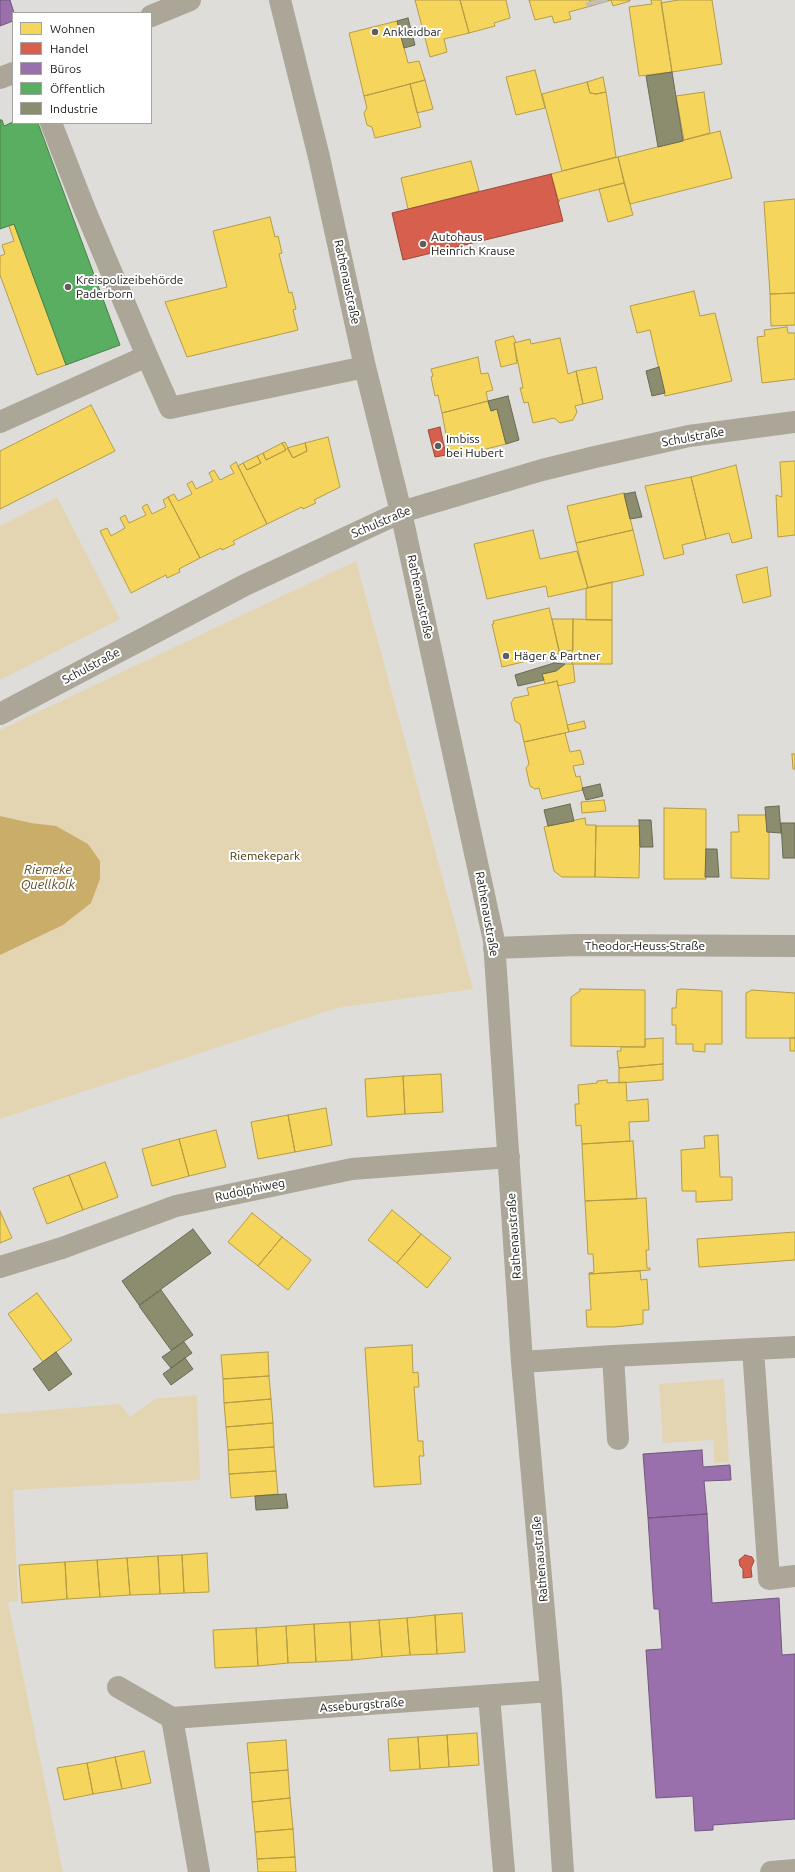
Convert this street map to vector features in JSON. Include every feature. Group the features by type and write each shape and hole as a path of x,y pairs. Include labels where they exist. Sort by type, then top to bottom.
{"street":[{"path":"152,16 190,0"},
{"name":"Rathenaustraße","path":"280,0 319,157 365,367 401,512 489,913 494,948 522,1362 551,1691 563,1872"},
{"path":"0,78 12,73"},
{"path":"51,124 85,210 170,408 365,367"},
{"path":"1,418 147,356"},
{"name":"Schulstraße","path":"0,714 245,585 401,512 542,470 595,457 689,436 795,422"},
{"name":"Theodor-Heuss-Straße","path":"494,948 577,945 795,946"},
{"name":"Rudolphiweg","path":"0,1267 62,1248 176,1206 352,1169 509,1157"},
{"path":"522,1362 795,1347"},
{"path":"753,1349 769,1579 795,1576"},
{"path":"613,1356 618,1440"},
{"path":"118,1687 172,1718 199,1872"},
{"name":"Asseburgstraße","path":"172,1718 551,1691"},
{"path":"489,1696 504,1872"},
{"path":"771,1872 795,1870"}],"green space":[{"path":"57,497 120,619 0,680 0,526"},
{"name":"Riemekepark","path":"356,561 473,989 337,1008 0,1119 0,955 100,862 88,844 57,827 0,816 0,730"},
{"path":"724,1379 729,1462 714,1463 713,1440 663,1443 659,1384"},
{"path":"197,1395 200,1480 13,1490 18,1601 4,1602 8,1602 63,1872 0,1872 0,1414 120,1404 130,1417 155,1399"}],"water":[{"name":"Riemeke Quellkolk","path":"0,816 31,823 56,826 88,844 100,861 100,879 91,903 63,925 0,955"}],"building: Wohnen":[{"path":"415,0 460,0 469,33 444,39 447,52 430,57"},
{"path":"460,0 506,0 510,18 494,23 495,26 469,33"},
{"path":"529,0 590,0 591,6 569,12 571,19 554,23 552,16 535,20"},
{"path":"590,0 611,0 591,6"},
{"path":"611,0 630,0 630,1 613,6"},
{"path":"651,0 661,0 672,72 639,76 629,7 652,4"},
{"path":"678,0 712,0 722,64 672,72 661,3"},
{"path":"397,21 408,63 419,61 425,80 364,96 349,33"},
{"path":"535,70 545,108 516,115 506,77"},
{"path":"603,77 606,92 596,94 590,93 587,82"},
{"path":"425,80 433,109 417,113 410,84"},
{"path":"587,82 590,93 596,94 606,92 616,157 562,171 542,94"},
{"path":"410,84 421,127 375,138 372,127 367,125 364,113 367,108 364,96"},
{"path":"704,92 710,133 684,140 676,96"},
{"path":"720,131 732,178 630,204 618,157"},
{"path":"618,157 624,183 560,199 559,202 551,174"},
{"path":"471,161 479,191 408,209 401,178"},
{"path":"624,183 633,215 608,222 599,189"},
{"path":"795,199 795,293 770,294 764,202"},
{"path":"270,217 275,237 278,236 282,253 279,254 289,293 292,292 296,309 293,310 298,330 187,357 165,302 227,287 213,231"},
{"path":"14,224 66,365 37,375 0,275 0,256 5,254 2,245 14,241 9,226"},
{"path":"694,291 700,316 715,313 732,381 665,396 650,330 637,333 630,306"},
{"path":"795,293 795,325 771,326 770,294"},
{"path":"787,327 788,333 795,333 795,379 762,383 757,337 765,336 764,330"},
{"path":"513,336 516,342 514,343 517,363 501,367 495,341"},
{"path":"560,338 568,374 576,371 583,404 575,406 577,412 573,420 560,423 554,418 533,423 528,402 524,403 520,388 523,388 514,343 530,339 531,344"},
{"path":"478,357 481,374 488,373 493,390 486,392 488,401 442,413 438,395 435,396 431,369"},
{"path":"596,367 603,399 583,404 576,371"},
{"path":"488,401 491,411 497,409 506,444 458,456 451,449 449,450 442,413"},
{"path":"91,405 115,451 0,509 0,451"},
{"path":"328,437 340,487 314,500 316,503 303,509 302,507 267,524 238,466 243,463 247,470 261,463 257,456 263,453 266,460 286,450 282,443 285,442 293,458 307,451 305,443"},
{"path":"282,443 286,450 266,460 263,453"},
{"path":"305,443 307,451 293,458 287,448"},
{"path":"257,456 261,463 247,470 243,463"},
{"path":"795,461 795,535 778,537 776,495 782,497 780,462"},
{"path":"236,462 267,524 233,541 235,544 222,550 221,548 200,558 168,497 174,494 178,501 192,494 187,484 192,481 196,489 213,481 209,473 214,470 220,480 234,473 230,466"},
{"path":"736,465 752,538 732,543 729,533 706,539 691,477"},
{"path":"691,477 706,539 682,545 684,554 664,559 645,486"},
{"path":"624,493 633,530 576,543 567,506"},
{"path":"168,497 200,558 179,569 180,572 167,578 166,575 131,593 100,531 107,528 111,536 125,528 120,518 125,515 129,523 146,515 142,507 147,504 152,514 166,507 163,500"},
{"path":"533,530 540,559 577,551 588,588 548,597 546,586 487,599 474,544"},
{"path":"633,530 644,575 588,588 576,543"},
{"path":"767,567 771,596 743,603 736,575"},
{"path":"612,582 612,620 586,620 586,588"},
{"path":"549,608 560,653 502,667 492,624 494,624 493,621"},
{"path":"552,619 573,619 573,650 559,652"},
{"path":"573,619 612,620 612,664 572,664"},
{"path":"565,664 573,664 575,682 558,686 557,681 545,684 542,674 556,671"},
{"path":"557,681 569,732 524,742 520,724 515,721 511,703 514,698 529,695 527,688"},
{"path":"584,721 586,728 569,732 567,725"},
{"path":"565,733 570,752 580,750 584,764 573,766 576,777 580,776 583,790 542,799 539,788 535,789 530,786 526,768 529,764 524,742"},
{"path":"792,754 795,754 795,769 793,769"},
{"path":"604,800 606,811 582,813 581,802"},
{"path":"664,808 706,809 706,879 664,879"},
{"path":"738,815 766,815 767,832 769,832 769,879 731,878 731,832 739,832"},
{"path":"585,818 586,825 596,825 595,877 562,877 554,871 544,827"},
{"path":"596,826 640,826 639,878 595,877"},
{"path":"580,989 645,990 645,1047 571,1046 571,997 580,991"},
{"path":"677,990 722,991 722,1044 705,1044 705,1052 693,1051 693,1044 676,1044 676,1025 672,1025 672,1008 676,1008"},
{"path":"752,990 795,993 795,1038 746,1038 746,993"},
{"path":"663,1038 663,1064 619,1068 617,1051 621,1051 621,1047 645,1047 645,1039"},
{"path":"790,1038 795,1038 795,1051 790,1051"},
{"path":"663,1064 663,1080 619,1083 619,1068"},
{"path":"441,1074 443,1112 405,1114 403,1076"},
{"path":"403,1076 405,1114 367,1117 365,1079"},
{"path":"607,1080 607,1083 626,1082 627,1101 648,1099 649,1121 629,1122 630,1141 582,1144 581,1125 576,1126 575,1104 579,1104 578,1085 597,1083 597,1081"},
{"path":"326,1108 332,1145 295,1152 288,1115"},
{"path":"288,1115 295,1152 258,1159 251,1122"},
{"path":"216,1130 226,1167 189,1176 179,1139"},
{"path":"718,1135 720,1177 732,1177 732,1200 696,1202 696,1191 682,1191 681,1150 705,1148 704,1136"},
{"path":"179,1139 189,1176 152,1186 142,1149"},
{"path":"633,1141 637,1199 585,1201 582,1144"},
{"path":"105,1162 118,1197 83,1210 69,1175"},
{"path":"69,1175 83,1210 47,1224 33,1188"},
{"path":"646,1198 649,1250 646,1250 647,1268 650,1268 650,1270 589,1274 594,1272 593,1254 588,1254 585,1201"},
{"path":"392,1210 421,1234 397,1263 368,1240"},
{"path":"0,1211 12,1238 0,1243"},
{"path":"252,1213 282,1237 258,1266 228,1242"},
{"path":"795,1232 795,1260 699,1267 697,1239"},
{"path":"421,1234 451,1258 427,1288 397,1263"},
{"path":"282,1237 311,1260 288,1290 258,1266"},
{"path":"640,1271 641,1280 647,1279 649,1310 643,1310 643,1324 615,1327 587,1327 586,1310 591,1310 589,1274"},
{"path":"37,1293 72,1340 43,1362 8,1314"},
{"path":"412,1345 413,1373 418,1372 419,1387 414,1387 418,1441 423,1441 424,1456 419,1456 421,1484 374,1487 365,1348"},
{"path":"268,1352 269,1376 223,1379 221,1355"},
{"path":"269,1376 271,1399 224,1403 223,1379"},
{"path":"271,1399 273,1423 226,1427 224,1403"},
{"path":"273,1423 274,1447 228,1450 226,1427"},
{"path":"274,1447 276,1471 229,1474 228,1450"},
{"path":"276,1471 278,1494 231,1498 229,1474"},
{"path":"207,1553 209,1592 184,1593 182,1555"},
{"path":"182,1555 184,1593 160,1594 158,1556"},
{"path":"158,1556 160,1594 130,1595 127,1558"},
{"path":"127,1558 130,1595 100,1597 97,1560"},
{"path":"97,1560 100,1597 67,1599 65,1562"},
{"path":"65,1562 67,1599 22,1603 19,1565"},
{"path":"462,1613 465,1652 437,1654 435,1615"},
{"path":"435,1615 437,1654 410,1655 407,1618"},
{"path":"407,1618 410,1655 382,1657 379,1620"},
{"path":"379,1620 382,1657 352,1660 350,1622"},
{"path":"350,1622 352,1660 316,1662 314,1624"},
{"path":"314,1624 316,1662 288,1663 286,1626"},
{"path":"286,1626 288,1663 258,1666 256,1628"},
{"path":"256,1628 258,1666 215,1668 213,1630"},
{"path":"477,1733 479,1765 449,1767 447,1735"},
{"path":"447,1735 449,1767 420,1769 418,1737"},
{"path":"418,1737 420,1769 390,1771 388,1739"},
{"path":"286,1740 288,1770 250,1773 247,1743"},
{"path":"144,1751 151,1783 122,1789 115,1757"},
{"path":"115,1757 122,1789 93,1794 87,1763"},
{"path":"87,1763 93,1794 64,1800 57,1768"},
{"path":"288,1770 290,1798 252,1802 250,1773"},
{"path":"290,1798 293,1829 255,1832 252,1802"},
{"path":"293,1829 295,1857 257,1859 255,1832"},
{"path":"295,1857 296,1872 258,1872 257,1859"}],"building: Handel":[{"path":"551,174 563,221 403,260 392,213"},
{"name":"Imbiss bei Hubert","path":"440,427 446,455 435,457 428,430"},
{"path":"745,1555 752,1557 754,1561 751,1568 752,1577 743,1578 743,1569 740,1566 739,1560"}],"building: Büros":[{"path":"0,0 10,0 14,12 12,12 12,21 0,26"},
{"path":"702,1450 703,1467 730,1465 731,1480 704,1481 707,1514 648,1518 643,1454"},
{"path":"707,1514 712,1603 779,1598 782,1655 795,1654 795,1819 713,1825 713,1830 695,1831 693,1796 656,1798 646,1650 662,1649 659,1609 654,1609 648,1518"}],"building: Öffentlich":[{"name":"Kreispolizeibehörde Paderborn","path":"0,120 2,120 4,126 12,122 12,124 38,124 120,345 66,365 14,224 0,229"}],"building: Industrie":[{"path":"408,18 415,45 404,48 397,21"},
{"path":"672,72 683,141 658,147 646,76"},
{"path":"659,367 665,393 652,396 646,371"},
{"path":"508,396 519,440 506,444 497,409 491,411 488,401"},
{"path":"635,492 642,517 630,519 624,494"},
{"path":"554,663 565,664 556,671 542,674 544,680 518,686 515,675"},
{"path":"600,784 603,796 586,800 582,788"},
{"path":"570,804 574,821 548,826 544,810"},
{"path":"779,806 781,833 767,832 765,807"},
{"path":"639,820 651,820 653,847 640,847"},
{"path":"781,823 795,823 795,858 783,858"},
{"path":"706,849 717,849 719,877 705,877"},
{"path":"193,1229 211,1253 139,1305 122,1281"},
{"path":"161,1290 193,1335 171,1350 139,1306"},
{"path":"184,1342 192,1353 171,1368 162,1357"},
{"path":"56,1352 72,1374 49,1391 33,1369"},
{"path":"185,1358 193,1369 171,1385 163,1374"},
{"path":"286,1494 288,1508 256,1510 255,1496"}],"tunnel":[{"path":"596,0 597,4"}],"place":[{"name":"Ankleidbar","path":"375,32"},
{"name":"Autohaus Heinrich Krause","path":"423,244"},
{"name":"Kreispolizeibehörde Paderborn","path":"68,287"},
{"name":"Imbiss bei Hubert","path":"438,446"},
{"name":"Häger & Partner","path":"506,656"}]}
